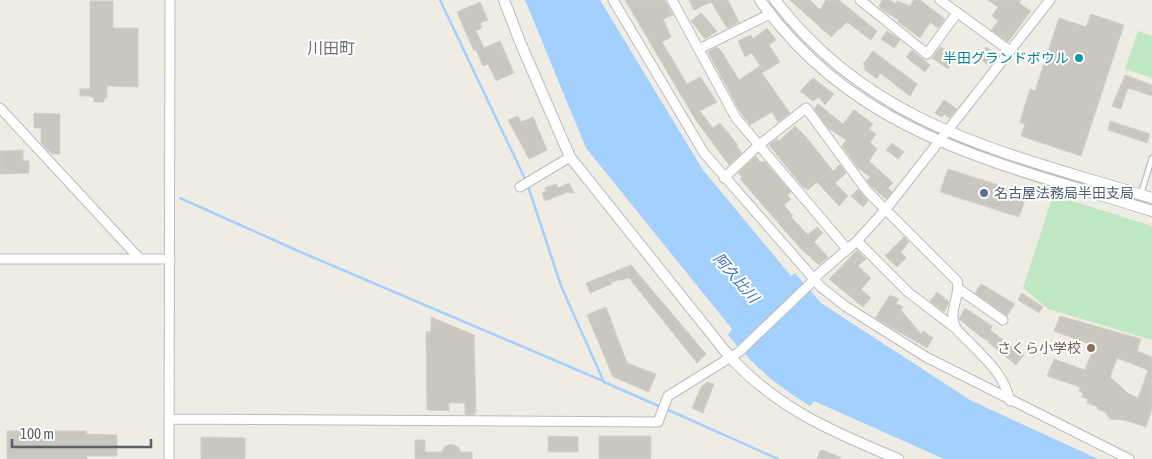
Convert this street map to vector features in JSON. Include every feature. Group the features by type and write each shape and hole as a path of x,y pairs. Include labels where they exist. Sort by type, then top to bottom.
{"street":[{"path":"169,459 170,0"},
{"path":"504,0 520,42 570,157 734,354 755,383 781,403 841,436 898,459"},
{"path":"613,0 704,153 811,281 845,306 926,357 1010,401 1129,459"},
{"path":"672,0 732,112 847,248"},
{"path":"760,0 770,14 819,66 859,99 899,123 938,142 1152,211"},
{"path":"775,0 802,33 845,73 889,104 947,132 1152,198"},
{"path":"860,0 927,54 957,13"},
{"path":"940,0 1010,51"},
{"path":"170,419 658,422 668,396 734,354 811,281 857,241 886,209 1050,0"},
{"path":"699,50 770,14"},
{"path":"0,108 140,259"},
{"path":"724,178 759,145 806,108 868,191 957,281 959,289 953,315 957,330"},
{"path":"520,187 570,157"},
{"path":"857,241 908,292 957,330 994,367 1006,386 1010,401"},
{"path":"0,259 170,260"},
{"path":"959,289 1003,320"}],"lane":[{"path":"1141,194 1152,158"}],"green space":[{"path":"1138,31 1152,36 1152,78 1125,69"},
{"path":"1053,195 1152,226 1152,340 1048,309 1023,288"}],"water":[{"name":"阿久比川","path":"525,0 600,0 703,170 791,276 795,273 821,303 970,400 1098,459 944,459 814,401 810,406 775,382 747,357 728,335 732,329 586,148"}],"building":[{"path":"625,0 665,0 673,15 663,19 671,37 662,42 687,84 700,77 717,102 700,111 713,128 720,123 738,145 736,146 742,153 729,165 695,119"},
{"path":"689,0 728,0 739,22 727,28 711,2 694,10"},
{"path":"790,0 810,0 820,10 826,0 839,0 877,31 871,40 847,22 831,37"},
{"path":"882,0 890,0 896,4 897,1 910,6 914,0 920,0 945,19 938,28 930,22 920,38 898,22 899,20 882,10 879,6"},
{"path":"988,0 1021,0 1019,3 1031,11 1008,42 991,30 998,21 992,16 998,7"},
{"path":"90,1 113,1 113,28 138,28 138,87 107,86 107,98 104,98 104,102 94,102 94,98 90,96 80,96 80,89 90,89"},
{"path":"480,2 488,20 480,23 482,28 476,31 484,48 500,41 514,73 496,81 488,64 483,66 476,50 474,51 457,12"},
{"path":"701,13 717,31 705,39 691,21"},
{"name":"半田グランドボウル","path":"1091,14 1124,25 1081,156 1021,136 1025,124 1020,122 1030,89 1035,91 1059,18 1086,27"},
{"path":"767,28 776,40 769,45 780,62 762,73 790,113 778,122 772,112 750,125 739,110 708,52 717,47 739,80 760,66 752,53 745,57 738,41 751,35 753,39"},
{"path":"887,31 900,40 894,48 881,39"},
{"path":"940,47 957,55 948,69 932,58"},
{"path":"986,47 998,55 990,66 978,58"},
{"path":"912,50 930,65 925,72 906,57"},
{"path":"873,51 917,84 910,96 880,73 877,79 864,69 865,66 863,64"},
{"path":"1125,75 1152,85 1152,96 1128,88 1121,109 1112,106"},
{"path":"813,78 834,94 825,105 819,97 813,101 800,91"},
{"path":"944,100 957,109 949,118 944,114 942,117 935,113"},
{"path":"818,104 843,124 854,110 873,124 869,129 876,134 870,142 877,149 869,161 893,183 888,188 892,192 886,199 867,181 870,177 858,168 842,146 846,140 828,128 814,109"},
{"path":"34,113 60,114 60,154 52,154 41,143 41,128 34,128"},
{"path":"518,116 521,122 533,117 547,150 529,159 508,120"},
{"path":"1110,121 1150,134 1147,143 1108,130"},
{"path":"795,126 833,171 840,164 846,173 835,183 848,196 839,206 817,182 808,190 802,186 769,145 777,139 779,141"},
{"path":"892,143 904,152 898,159 886,150"},
{"path":"23,150 23,161 29,161 29,173 0,174 0,151"},
{"path":"756,156 760,162 765,162 791,192 787,195 791,199 784,205 793,216 791,217 808,235 817,227 823,233 814,242 828,257 819,265 800,248 740,179 742,177 738,173"},
{"name":"名古屋法務局半田支局","path":"948,169 1027,194 1019,217 940,192"},
{"path":"569,183 574,193 568,192 545,201 542,193 546,191 545,188 556,184 558,188"},
{"path":"858,189 868,201 863,207 851,196"},
{"path":"904,237 909,242 901,252 906,258 897,267 885,256"},
{"path":"857,250 866,259 858,266 871,278 861,289 871,298 863,307 829,279"},
{"path":"631,265 706,354 697,363 629,278 611,282 612,284 590,293 586,283"},
{"path":"981,284 1015,304 1007,316 975,293"},
{"path":"937,292 949,302 944,312 930,301"},
{"path":"1022,293 1043,307 1039,313 1018,300"},
{"path":"890,295 899,299 896,303 903,307 901,310 921,334 923,331 933,338 927,348 875,318"},
{"path":"606,307 627,363 656,374 649,392 613,377 587,315"},
{"path":"965,308 992,326 990,330 1024,355 1016,365 989,341 981,337 959,319"},
{"path":"1060,316 1141,339 1137,351 1152,357 1152,409 1146,427 1124,420 1110,419 1105,412 1097,409 1098,407 1087,403 1088,399 1082,397 1083,393 1079,391 1080,387 1047,376 1054,359 1085,370 1094,346 1054,331","holes":["1117,358 1148,370 1138,398 1129,394 1110,377"]},
{"path":"431,317 474,335 476,412 474,415 465,415 465,403 449,403 449,411 427,410 426,332 431,331"},
{"path":"707,382 714,384 703,413 692,408 701,387"},
{"path":"7,431 86,431 86,434 117,435 117,456 87,456 87,459 7,459"},
{"path":"548,436 578,437 578,452 548,452"},
{"path":"599,436 651,436 651,459 599,459"},
{"path":"201,437 245,438 245,459 201,459"},
{"path":"415,440 425,440 425,452 442,452 445,446 451,444 458,447 461,452 472,452 472,459 415,459"},
{"path":"822,450 840,457 840,459 817,459"}],"waterway":[{"path":"440,0 526,181"},
{"path":"528,186 561,286 604,382 661,407"},
{"path":"180,198 296,250 603,381"},
{"path":"666,409 778,459"}],"place":[{"name":"半田グランドボウル","path":"1079,58"},
{"name":"名古屋法務局半田支局","path":"984,193"},
{"name":"さくら小学校","path":"1091,348"}],"district":[{"name":"川田町","path":"331,48"}]}
